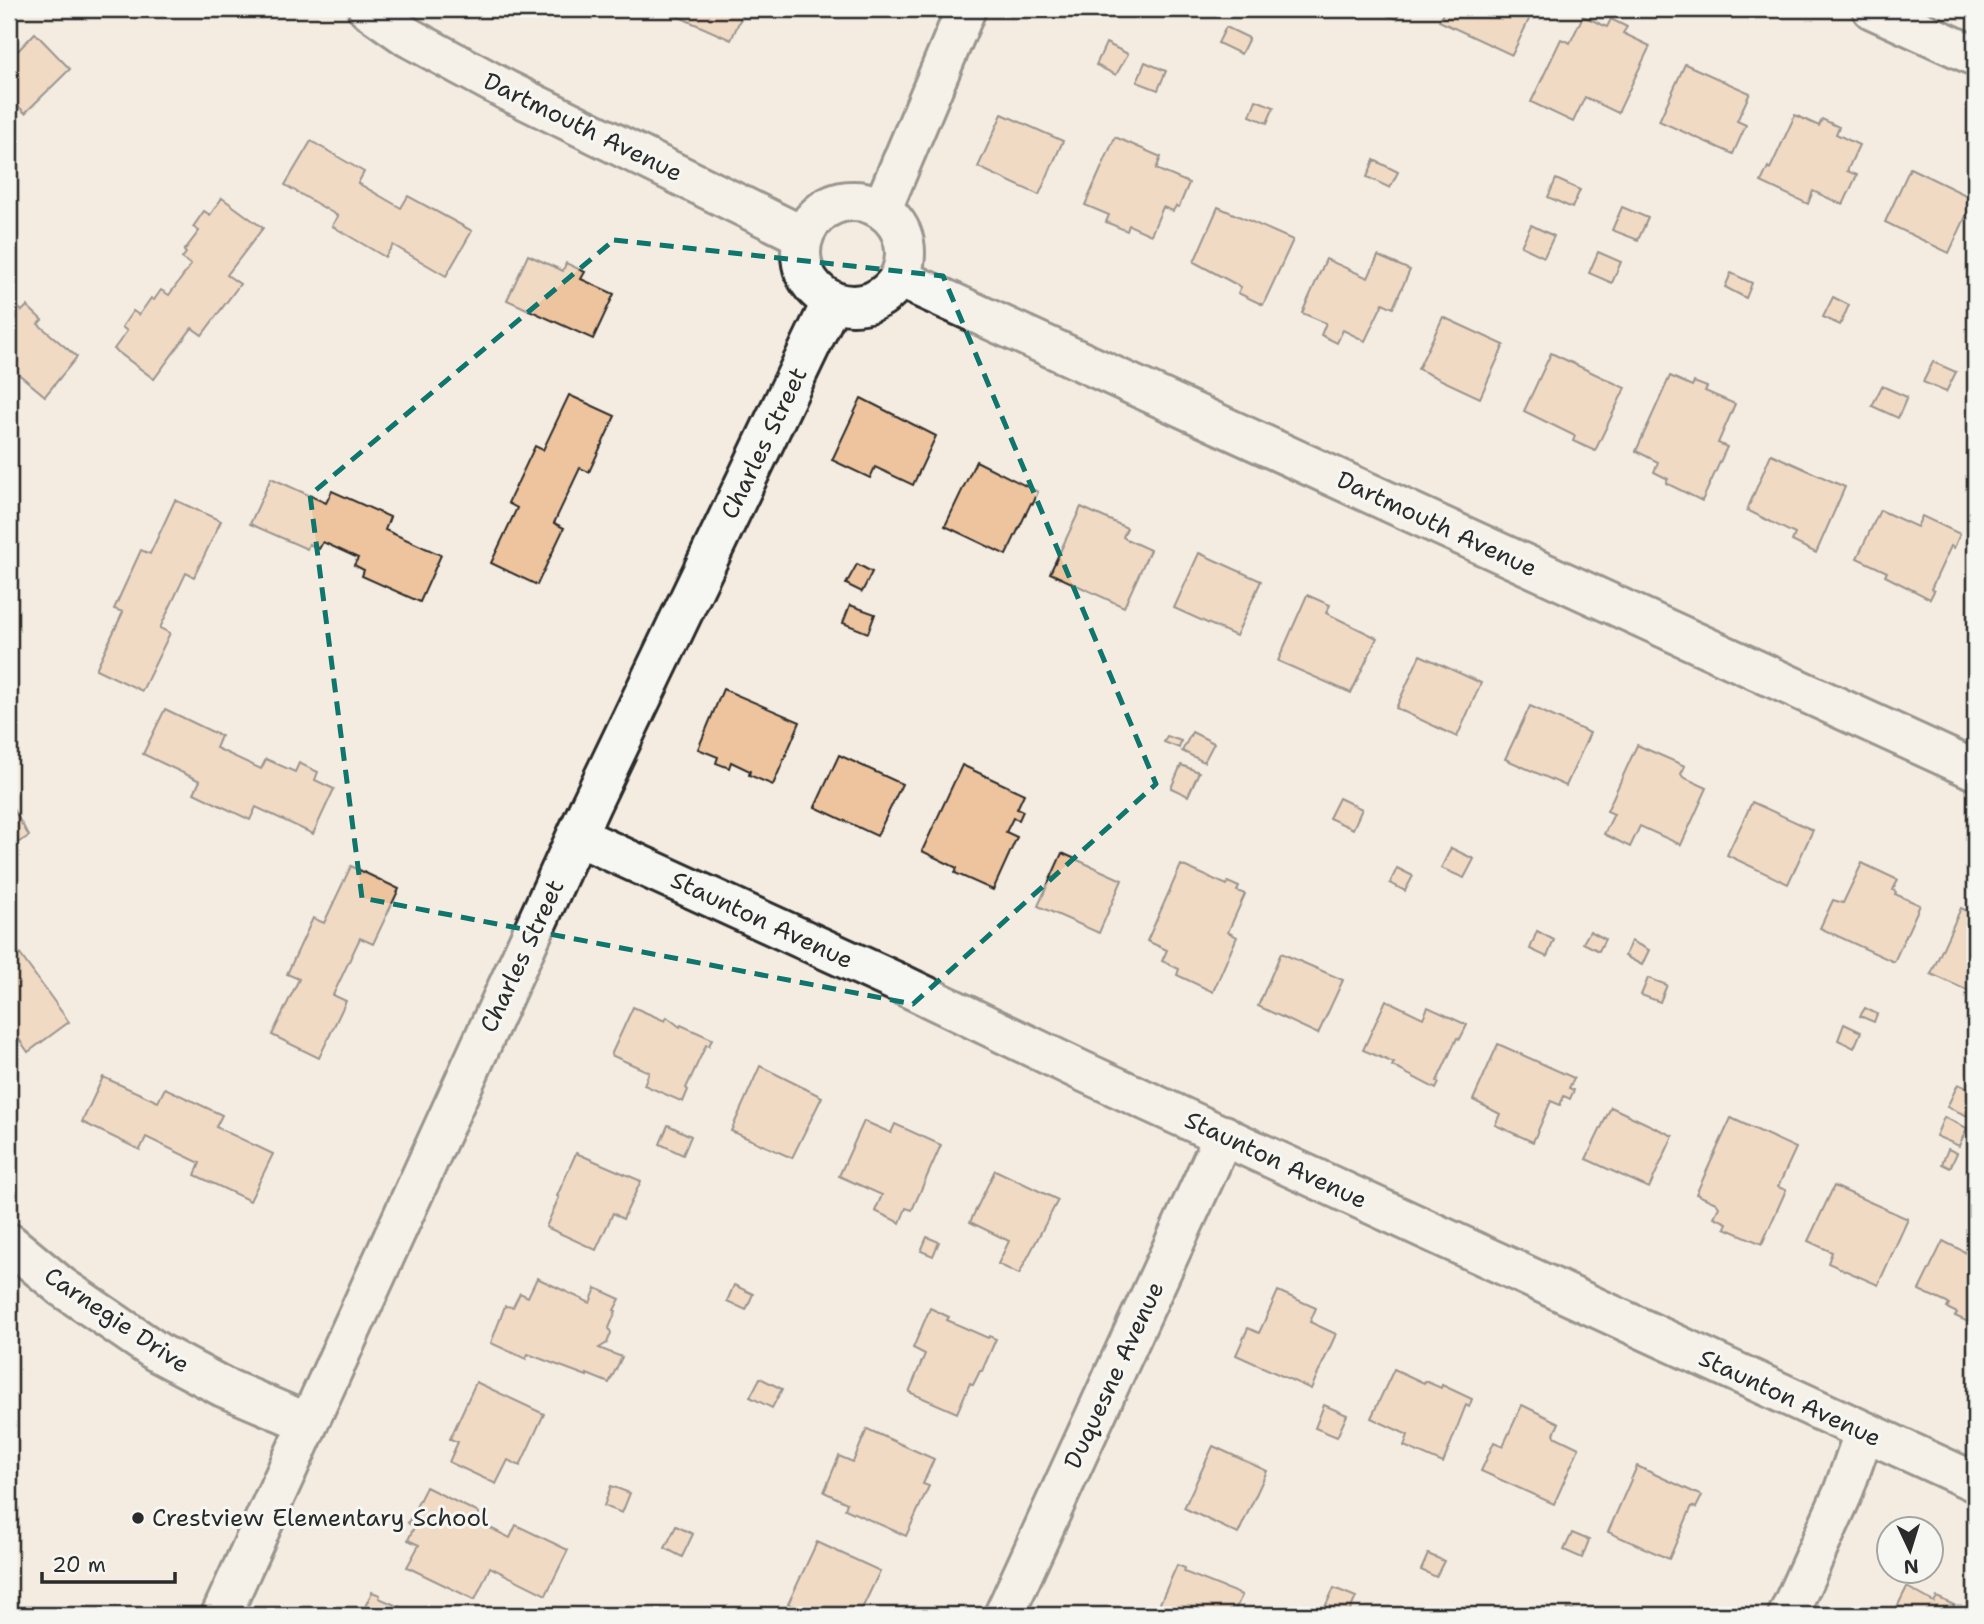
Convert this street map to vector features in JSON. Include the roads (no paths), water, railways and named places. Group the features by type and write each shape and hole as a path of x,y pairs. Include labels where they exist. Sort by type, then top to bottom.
{"street":[{"name":"Dartmouth Avenue","path":"368,9 408,37 506,90 803,236"},
{"path":"882,209 966,9"},
{"path":"1872,9 1975,56"},
{"path":"852,200 868,202 882,209 894,219 902,232 906,248 905,264 890,290 877,300 847,305 832,301 819,293 802,267 803,236 810,222 836,203 852,200"},
{"name":"Dartmouth Avenue","path":"899,278 1975,771"},
{"name":"Charles Street","path":"222,1615 577,836 832,301"},
{"name":"Staunton Avenue","path":"577,836 1975,1482"},
{"name":"Duquesne Avenue","path":"1004,1615 1224,1135"},
{"name":"Carnegie Drive","path":"9,1243 62,1287 156,1352 223,1387 308,1423"},
{"path":"1788,1615 1842,1495 1864,1433"}],"place":[{"name":"Crestview Elementary School","path":"138,1518"}]}
